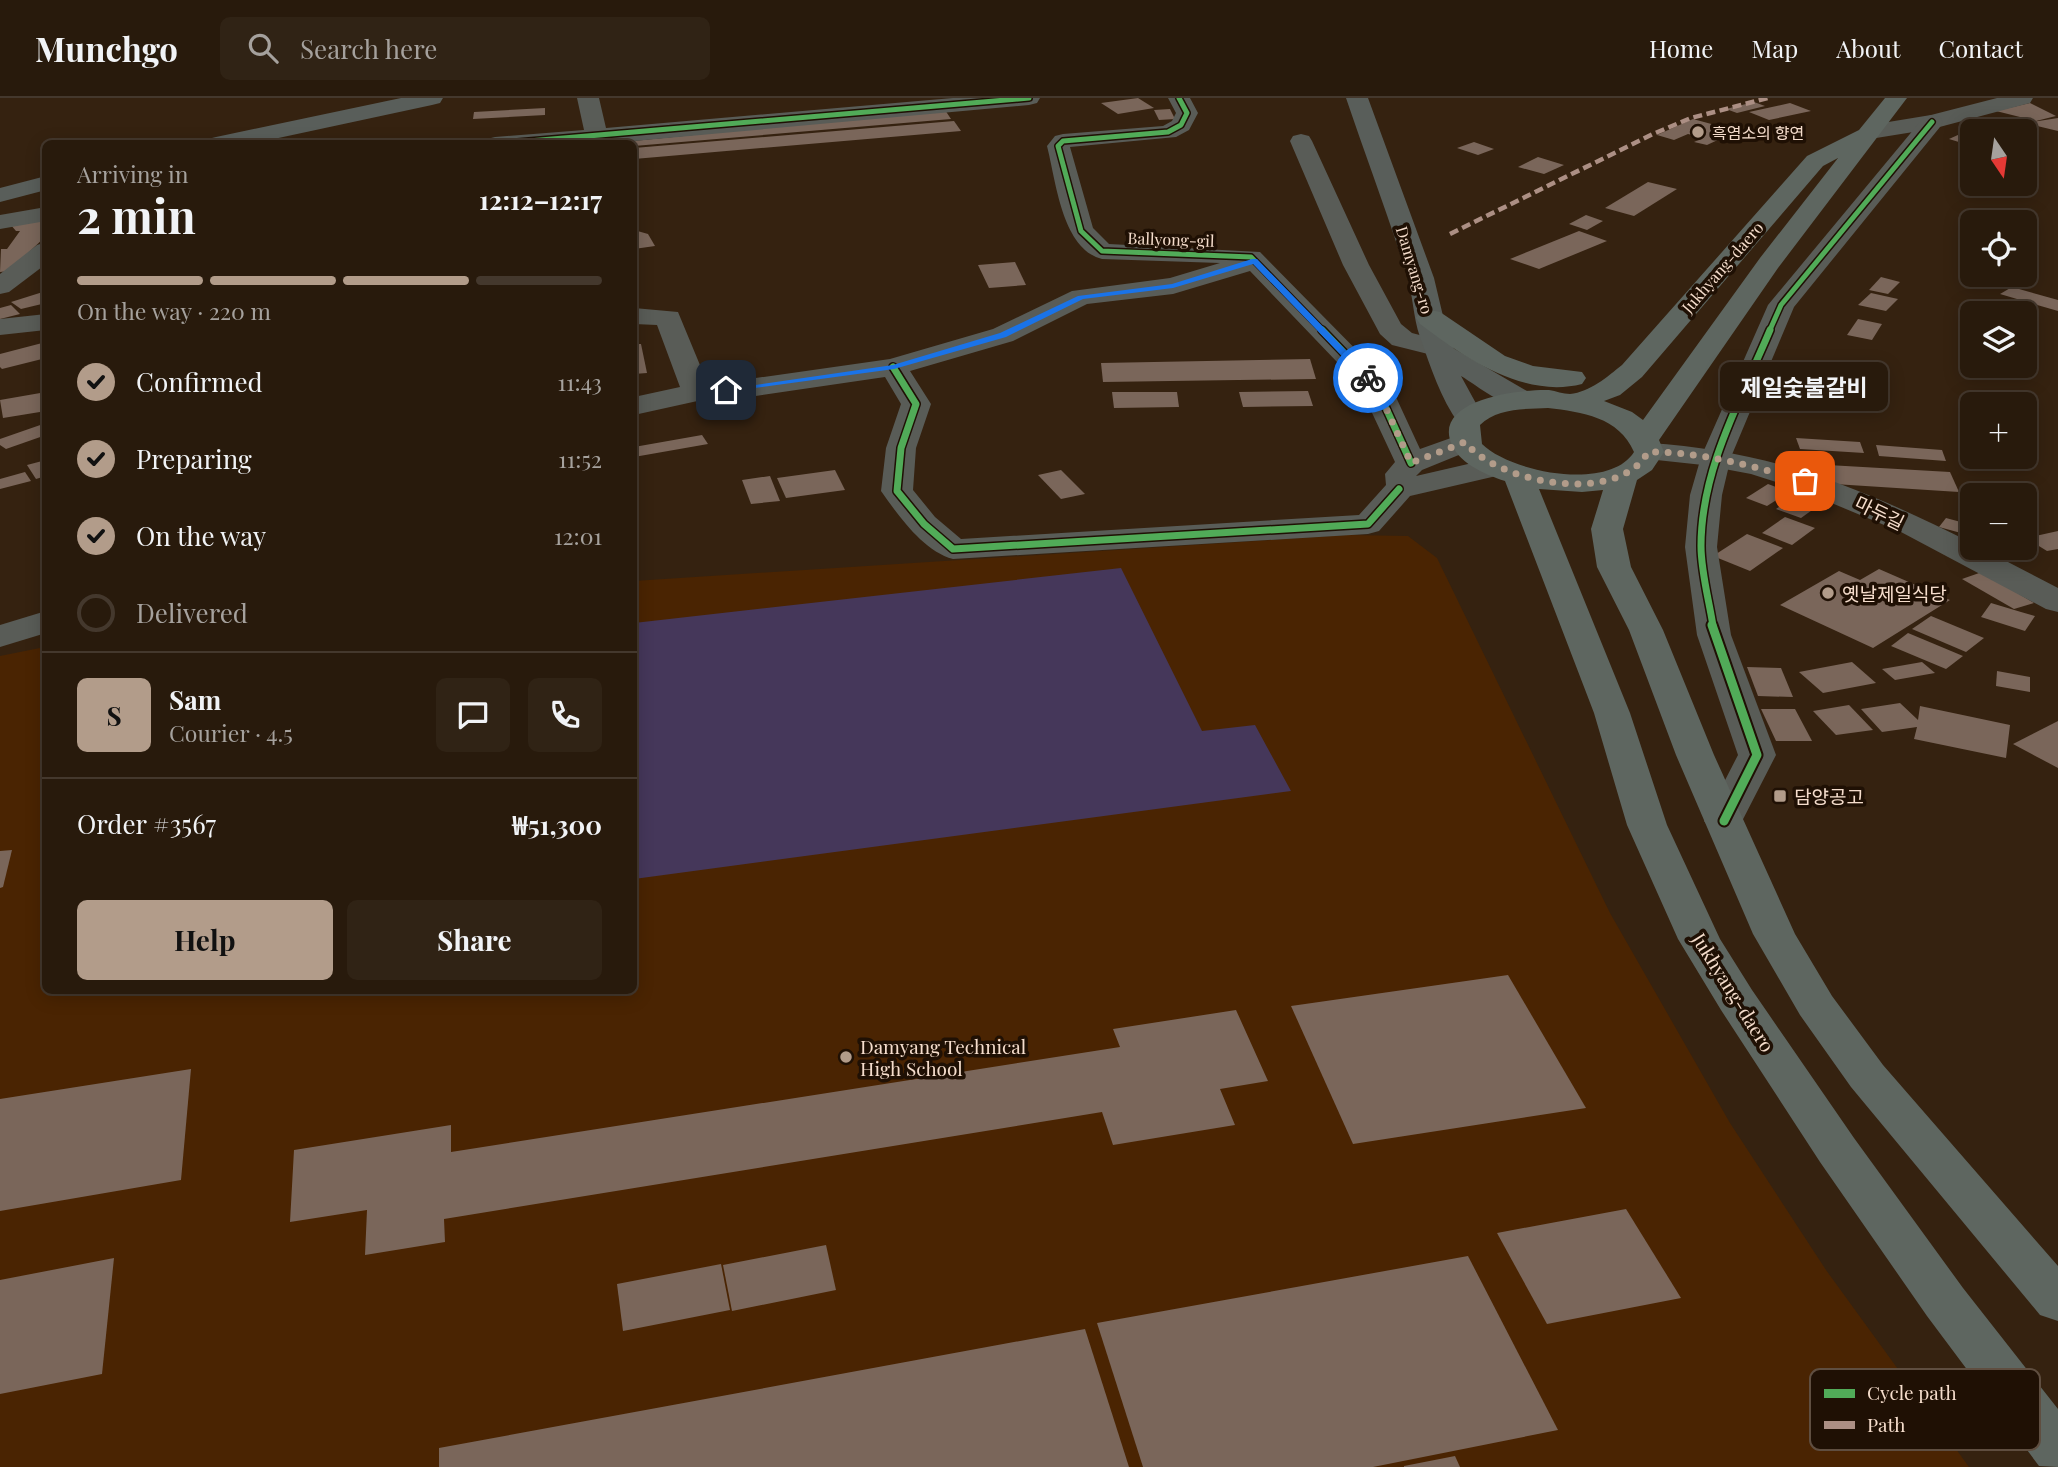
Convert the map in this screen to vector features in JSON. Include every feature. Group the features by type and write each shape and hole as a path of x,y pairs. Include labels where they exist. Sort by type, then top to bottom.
{"main road":[{"path":"235,140 435,98"},
{"name":"Damyang-ro","path":"1357,98 1421,278 1433,337 1441,351 1447,379 1467,430"},
{"name":"Jukhyang-daero","path":"1896,98 1769,263 1639,455 1607,529 1614,567 1646,630 1695,755 1774,934 1823,1015 1867,1076 2058,1301"},
{"name":"Jukhyang-daero","path":"1575,402 1610,389 1654,348 1708,282 1815,161 1870,132"},
{"path":"0,195 42,184"},
{"path":"1430,318 1487,359 1534,376 1570,378 1602,375 1619,370 1654,348"},
{"path":"1441,351 1522,400"},
{"path":"1522,400 1575,402 1630,423 1639,455 1601,481 1574,483 1506,471 1475,455 1467,430 1482,409 1522,400"},
{"name":"Jukhyang-daero","path":"1506,471 1612,713 1647,825 1699,939 1735,1000 1853,1171 1945,1302 1996,1369"},
{"name":"Jukhyang-daero","path":"2040,1426 2058,1450"}],"street":[{"path":"588,98 592,140 1029,98"},
{"name":"Ballyong-gil","path":"637,405 696,393 894,367 1003,335 1081,297 1173,286 1254,261 1251,257 1224,255 1102,251 1081,231 1058,146 1063,141 1168,131 1181,125 1187,113 1179,98"},
{"path":"1870,132 1932,122 2022,98"},
{"path":"1724,821 1756,755 1714,635 1701,547 1706,495 1716,457 1781,305 1932,122"},
{"path":"1301,141 1356,265 1390,328 1402,339 1441,351"},
{"path":"0,222 42,215"},
{"path":"0,286 42,254"},
{"path":"1254,261 1369,379 1380,395 1405,476"},
{"path":"637,316 668,318 696,393"},
{"path":"0,327 42,322"},
{"path":"894,367 916,404 901,448 897,491 924,524 953,549 1368,524 1405,476 1467,430"},
{"name":"마두길","path":"1639,455 1681,452 1716,457 1805,481 1843,495 1974,557 2058,602"},
{"path":"1405,476 1506,471"},
{"path":"0,637 42,622"}],"shaded area":[{"name":"Damyang Technical High School","path":"1348,535 1408,536 1437,558 1610,913 1730,1123 1826,1270 1898,1369 1810,1369 1810,1450 1957,1450 1969,1467 0,1467 0,656 42,648 42,994 637,994 637,581"},
{"path":"1121,568 1202,731 1255,725 1291,791 637,879 637,623"}],"building":[{"path":"1138,98 1154,108 1118,114 1101,103"},
{"path":"1754,102 1765,106 1737,113 1726,109"},
{"path":"1790,103 1811,111 1769,120 1749,112"},
{"path":"2030,103 2056,116 2037,121 1996,111"},
{"path":"545,108 545,115 473,119 474,112"},
{"path":"1170,109 1175,119 1159,120 1154,110"},
{"path":"945,110 951,119 637,146 637,141"},
{"path":"2058,118 2058,131 2037,126 2037,121"},
{"path":"1693,119 1737,131 1707,145 1694,142 1703,138 1688,134 1674,140 1657,135"},
{"path":"954,121 961,131 637,159 637,148"},
{"path":"1960,134 1960,142 1949,139"},
{"path":"1474,142 1494,149 1478,155 1457,148"},
{"path":"1538,157 1564,165 1544,174 1518,167"},
{"path":"1648,182 1677,189 1634,216 1605,208"},
{"path":"1586,215 1603,221 1587,230 1569,224"},
{"path":"42,219 42,240 9,271 0,272 1,249 7,249 20,231 16,231 10,224"},
{"path":"637,231 648,234 655,246 637,249"},
{"path":"1579,231 1607,241 1539,269 1510,259"},
{"path":"1015,262 1026,285 989,288 978,265"},
{"path":"1881,277 1900,282 1888,294 1869,290"},
{"path":"2012,287 2058,300 2058,311 2037,305 2037,301 2024,301 2000,294"},
{"path":"42,292 42,304 21,309 11,302"},
{"path":"1871,293 1898,299 1886,311 1858,305"},
{"path":"11,305 20,314 0,319 0,308"},
{"path":"1858,319 1882,324 1872,340 1847,335"},
{"path":"42,343 42,359 2,369 0,354"},
{"path":"637,344 641,344 647,373 637,374"},
{"path":"1310,359 1316,379 1103,382 1101,363"},
{"path":"1811,360 1878,369 1876,395 1808,385"},
{"path":"1308,391 1313,406 1243,407 1239,392"},
{"path":"1112,392 1177,392 1179,407 1114,408"},
{"path":"42,393 42,412 3,418 0,400"},
{"path":"42,424 42,436 6,449 0,445 0,439"},
{"path":"702,435 708,444 637,456 637,446"},
{"path":"1796,438 1860,442 1864,453 1800,449"},
{"path":"1876,445 1942,450 1946,461 1879,456"},
{"path":"42,461 42,477 36,479 27,465"},
{"path":"1828,465 1950,472 1959,492 1834,484"},
{"path":"835,470 845,490 786,498 777,478"},
{"path":"1061,470 1085,494 1061,499 1038,475"},
{"path":"25,472 31,481 0,489 0,479"},
{"path":"770,476 780,501 751,504 742,480"},
{"path":"1768,484 1789,492 1767,506 1746,498"},
{"path":"1797,494 1822,503 1801,518 1776,509"},
{"path":"1785,517 1815,528 1792,545 1762,533"},
{"path":"1946,518 1960,522 1960,533 1939,527"},
{"path":"2058,531 2058,549 2047,551 2037,545 2037,536"},
{"path":"1747,534 1783,548 1750,571 1713,556"},
{"path":"1879,569 1950,600 1873,648 1780,605 1839,571 1860,580"},
{"path":"1982,572 2034,603 2014,609 1962,579"},
{"path":"1991,603 2035,616 2025,631 1981,617"},
{"path":"1931,616 1984,638 1966,652 1912,629"},
{"path":"1908,633 1963,656 1946,669 1891,646"},
{"path":"1852,662 1876,683 1823,693 1799,672"},
{"path":"1922,662 1935,673 1895,680 1882,669"},
{"path":"1747,667 1781,668 1793,697 1758,696"},
{"path":"1997,671 2030,677 2030,692 1996,686"},
{"path":"1900,703 1918,720 1920,706 2010,725 2006,758 1914,739 1917,727 1882,732 1861,709"},
{"path":"1849,705 1873,730 1836,735 1813,711"},
{"path":"1761,709 1795,709 1812,741 1776,741"},
{"path":"2058,721 2058,768 2013,744"},
{"path":"12,850 3,887 0,888 0,851"},
{"path":"1508,975 1586,1108 1353,1144 1291,1006"},
{"path":"1236,1010 1268,1081 1220,1089 1235,1125 1113,1145 1102,1112 444,1219 445,1242 365,1255 367,1210 290,1222 294,1150 451,1125 451,1152 1120,1047 1113,1029"},
{"path":"191,1069 181,1180 0,1211 0,1099"},
{"path":"1626,1209 1681,1298 1547,1324 1497,1233"},
{"path":"826,1245 836,1290 732,1311 723,1265"},
{"path":"1468,1256 1558,1430 1373,1467 1143,1467 1097,1323"},
{"path":"114,1258 102,1374 0,1394 0,1280"},
{"path":"721,1264 730,1310 623,1331 617,1284"},
{"path":"1085,1329 1129,1467 439,1467 439,1448"},
{"path":"1455,1456 1460,1467 1404,1467 1404,1466"}],"marked path":[{"path":"1450,234 1653,134 1691,118 1768,98"}],"cycle path":[{"path":"541,140 1029,98"},
{"path":"1179,98 1187,113 1181,125 1168,132 1063,141 1058,146 1081,231 1102,251 1251,257 1369,379 1380,395 1411,463"},
{"path":"1724,821 1757,755 1714,635 1701,547 1706,495 1716,457 1781,305 1932,122"},
{"path":"893,367 916,404 901,448 897,491 924,524 953,549 1368,524 1399,489"}],"way so far":[{"path":"1368,378 1380,395 1411,463 1465,442 1475,455 1494,467 1546,481 1601,481 1623,475 1641,465 1648,452 1681,452 1716,457 1805,481"}],"place":[{"name":"흑염소의 향연","path":"1698,132"},
{"name":"제일숯불갈비","path":"1805,481"},
{"name":"옛날제일식당","path":"1828,593"},
{"name":"담양공고","path":"1780,796"},
{"name":"Damyang Technical High School","path":"846,1057"}],"route":[{"path":"726,390 894,367 1003,335 1081,297 1173,286 1254,261 1368,378"}]}
